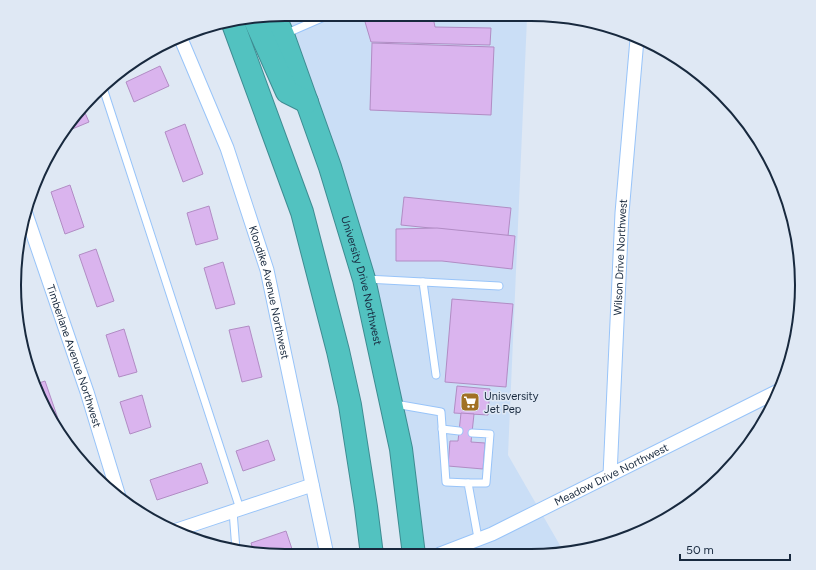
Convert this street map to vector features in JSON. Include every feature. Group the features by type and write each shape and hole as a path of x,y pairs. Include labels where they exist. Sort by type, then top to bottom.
{"highway":[{"name":"University Drive Northwest","path":"277,21 283,35 330,167 364,279 401,449 413,549"},
{"path":"256,23 287,92 307,102"},
{"path":"234,26 302,212 338,351 350,405 371,549"}],"street":[{"name":"Klondike Avenue Northwest","path":"182,42 227,148 267,270 326,549"},
{"name":"Wilson Drive Northwest","path":"610,475 622,213 637,43"},
{"name":"Timberlane Avenue Northwest","path":"29,222 87,392 116,487"},
{"name":"Meadow Drive Northwest","path":"452,549 492,534 771,394"},
{"path":"182,528 312,485"}],"lane":[{"path":"283,35 315,21"},
{"path":"104,93 236,510 236,544"},
{"path":"364,279 498,286"},
{"path":"423,282 436,375"},
{"path":"391,403 441,412 446,482 486,483 490,434 472,433"},
{"path":"442,429 459,431"},
{"path":"468,483 478,538"}],"shaded area":[{"path":"287,21 527,21 508,455 561,547 531,549 417,549 341,187"}],"building":[{"path":"365,21 434,21 435,27 491,28 490,45 371,42"},
{"path":"372,43 494,47 491,115 370,110"},
{"path":"160,66 169,86 134,102 126,82"},
{"path":"85,113 89,122 72,129"},
{"path":"185,124 203,174 183,182 165,132"},
{"path":"70,185 84,227 65,234 51,192"},
{"path":"404,197 511,208 508,236 401,225"},
{"path":"209,206 218,239 196,245 187,213"},
{"path":"437,228 515,236 512,269 442,261 396,261 396,229"},
{"path":"96,249 114,301 97,307 79,255"},
{"path":"223,262 235,304 216,309 204,268"},
{"path":"452,299 513,304 506,387 445,382"},
{"path":"249,326 262,377 242,382 229,330"},
{"path":"124,329 137,372 119,377 106,335"},
{"path":"45,381 59,423 48,402 40,383"},
{"path":"457,386 490,389 488,415 454,413"},
{"path":"142,395 151,427 130,434 120,402"},
{"path":"461,413 474,414 471,442 485,443 483,469 448,466 450,441 458,441"},
{"path":"268,440 275,460 243,471 236,451"},
{"path":"201,463 208,483 157,500 150,480"},
{"path":"286,531 292,549 252,547 251,543"}],"place":[{"name":"Unisversity Jet Pep","path":"470,402"}]}
